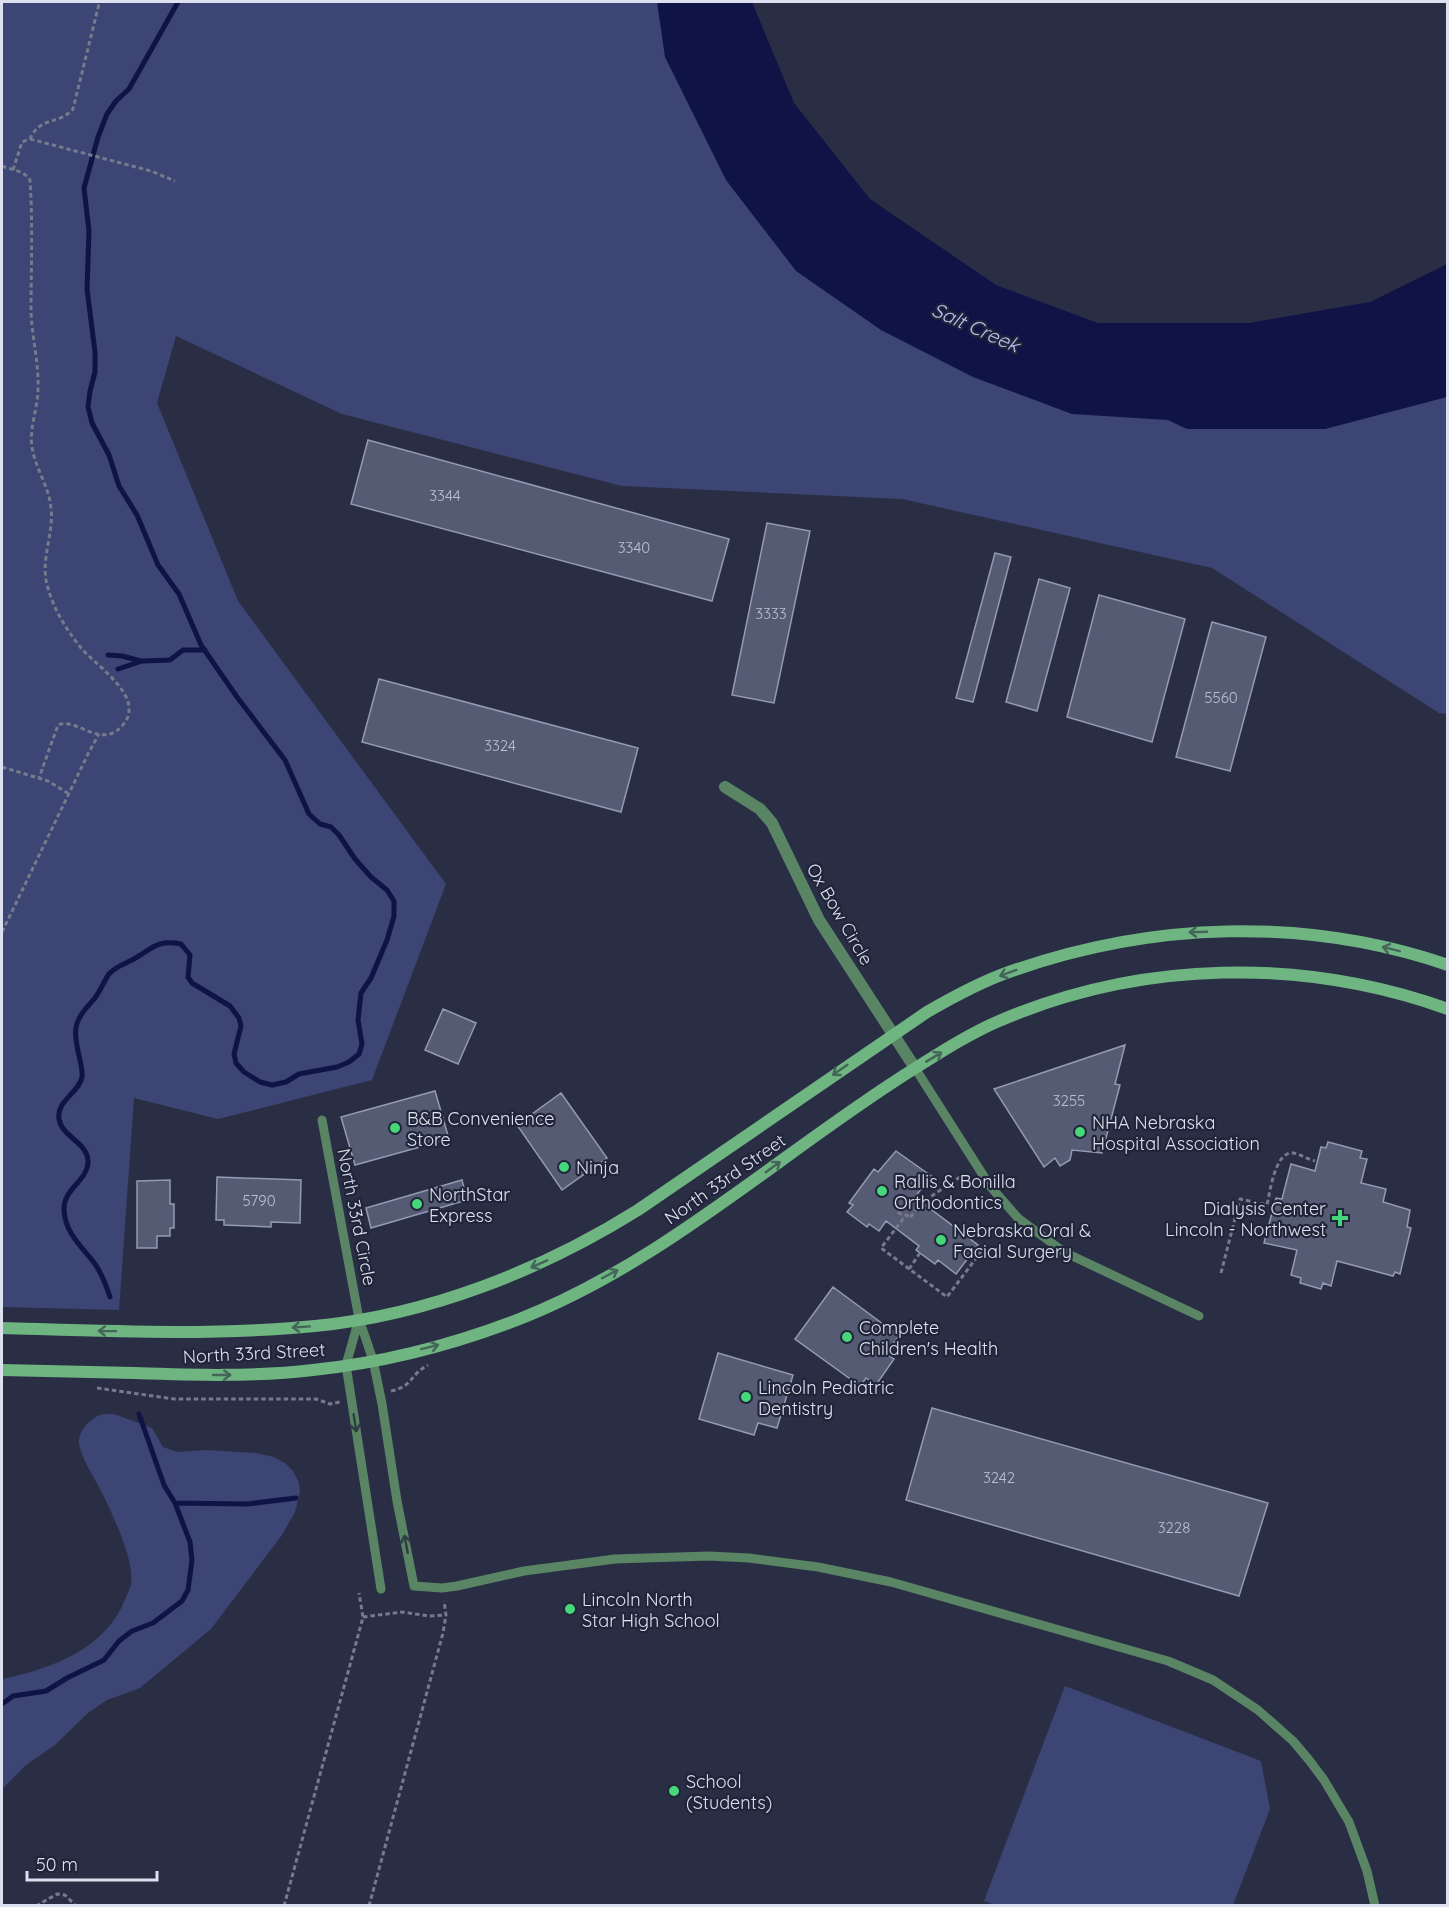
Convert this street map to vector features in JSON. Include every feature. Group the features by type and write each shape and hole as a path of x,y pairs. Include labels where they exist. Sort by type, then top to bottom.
{"main road":[{"name":"North 33rd Street","path":"2,1328 222,1332 317,1326 359,1320 483,1286 517,1274 602,1233 646,1205 893,1033 970,988 1009,972 1093,948 1185,932 1230,930 1312,934 1379,946 1448,965"},
{"name":"North 33rd Street","path":"2,1370 236,1375 309,1371 436,1346 518,1320 621,1269 681,1232 915,1068 996,1022 1032,1008 1111,986 1202,972 1295,974 1337,980 1412,996 1448,1009"}],"street":[{"name":"Ox Bow Circle","path":"725,787 760,809 771,823 819,920 915,1068"}],"lane":[{"path":"915,1068 990,1186 1018,1218 1036,1234 1064,1252 1199,1316"},
{"name":"North 33rd Circle","path":"322,1120 359,1320 373,1360 414,1586 442,1588"},
{"name":"North 33rd Circle","path":"346,1365 359,1320"},
{"path":"346,1365 381,1589"},
{"path":"442,1588 524,1571 615,1558 709,1556 749,1558 819,1567 891,1582 1168,1660 1213,1680 1234,1693 1277,1725 1304,1753 1324,1780 1349,1822 1367,1871 1375,1905"}],"path":[{"path":"13,170 22,142 30,139 38,127 67,115 73,109 99,4"},
{"path":"30,139 135,167 175,181"},
{"path":"2,166 27,175 30,180 33,254 31,312 38,388 32,440 33,454 51,506 45,560 50,596 69,632 118,685 129,702 128,716 121,727 111,734 99,734 60,724 56,728 39,778"},
{"path":"2,932 99,734"},
{"path":"2,767 52,783 69,794"},
{"path":"1221,1273 1240,1199 1267,1205 1278,1163 1287,1153 1294,1153 1304,1159 1315,1161"},
{"path":"898,1212 910,1218 921,1203 960,1177"},
{"path":"1269,1196 1275,1197"},
{"path":"904,1217 881,1248 947,1297 983,1249"},
{"path":"909,1269 920,1253"},
{"path":"369,1905 443,1633 446,1615 442,1588"},
{"path":"284,1905 363,1617 359,1593"},
{"path":"363,1617 402,1612 429,1616 446,1615"},
{"path":"36,1905 57,1893 65,1895 76,1905"}],"shaded area":[{"path":"2,2 716,2 822,203 1091,356 1447,311 1447,714 1439,713 1212,568 902,499 622,486 342,414 176,336 157,403 238,601 446,884 372,1080 218,1119 134,1098 119,1310 2,1307"},
{"path":"114,1414 152,1428 163,1447 177,1452 205,1450 256,1453 274,1457 293,1471 299,1483 300,1492 295,1512 282,1535 211,1629 140,1688 107,1700 88,1713 55,1745 26,1765 2,1789 2,1679 58,1662 91,1643 106,1630 117,1615 131,1586 130,1564 115,1520 83,1457 79,1443 85,1426 92,1419 100,1415"},
{"path":"1065,1686 1261,1761 1270,1809 1233,1905 997,1906 984,1901"}],"water":[{"name":"Salt Creek","path":"657,2 752,2 794,103 870,199 996,285 1098,323 1249,323 1370,302 1447,264 1447,397 1325,429 1187,429 1168,420 1072,414 973,377 881,330 796,271 726,180 665,57"}],"building":[{"path":"368,440 729,539 712,601 351,504"},
{"path":"767,523 810,531 774,703 732,695"},
{"path":"995,553 1011,557 973,702 956,698"},
{"path":"1039,579 1070,588 1037,711 1006,702"},
{"path":"1099,595 1185,619 1152,742 1067,717"},
{"path":"1212,622 1266,637 1230,771 1176,757"},
{"path":"379,679 638,748 621,812 362,742"},
{"path":"443,1009 476,1023 458,1064 425,1050"},
{"path":"1125,1045 1115,1084 1120,1085 1102,1153 1072,1150 1070,1160 1060,1166 1055,1158 1044,1167 994,1089"},
{"name":"B&B Convenience Store","path":"435,1091 449,1139 355,1165 341,1117"},
{"path":"561,1093 607,1158 562,1190 517,1125"},
{"name":"Dialysis Center Lincoln - Northwest","path":"1328,1142 1362,1151 1360,1158 1367,1159 1361,1183 1386,1189 1383,1202 1410,1210 1407,1227 1411,1228 1400,1274 1395,1272 1393,1276 1337,1261 1331,1286 1323,1283 1321,1289 1300,1283 1301,1278 1291,1275 1297,1250 1264,1243 1276,1198 1282,1199 1291,1164 1315,1171 1321,1147 1326,1148"},
{"path":"896,1151 931,1176 915,1197 978,1245 956,1274 938,1260 935,1264 916,1250 919,1246 886,1221 879,1231 869,1224 867,1227 847,1212 853,1205 849,1203 874,1169 878,1172"},
{"path":"217,1177 301,1180 300,1223 271,1222 271,1227 224,1225 224,1220 216,1220"},
{"path":"170,1180 170,1204 174,1204 174,1228 170,1228 170,1236 157,1236 157,1248 137,1248 137,1181"},
{"name":"NorthStar Express","path":"462,1180 467,1200 371,1228 366,1208"},
{"name":"Complete Children's Health","path":"833,1287 899,1336 888,1355 894,1359 876,1385 866,1378 860,1386 795,1339"},
{"name":"Lincoln Pediatric Dentistry","path":"718,1353 793,1375 777,1428 758,1423 754,1435 699,1419"},
{"path":"932,1408 1268,1503 1239,1596 906,1500"}],"waterway":[{"path":"110,1297 100,1272 67,1226 64,1210 67,1196 84,1175 88,1163 84,1150 65,1131 59,1119 61,1107 77,1088 82,1077 75,1034 78,1020 109,974 155,946 166,943 181,944 190,955 188,977 192,983 230,1006 239,1018 241,1026 234,1054 236,1063 244,1072 260,1082 272,1085 286,1082 299,1074 337,1067 349,1062 359,1054 362,1044 358,1020 361,993 371,978 394,916 394,901 387,890 371,877 331,827 320,824 309,814 285,760 201,645 179,594 158,565 137,515 119,486 109,455 92,423 88,407 95,372 95,352 87,289 89,231 84,188 107,114 116,101 129,89 178,2"},
{"path":"118,669 142,661 170,660 183,650 205,650"},
{"path":"108,655 141,661"},
{"path":"2,1704 13,1696 46,1691 104,1660 119,1641 132,1631 153,1623 182,1601 188,1590 192,1560 190,1542 175,1503 164,1485 139,1414"},
{"path":"175,1503 247,1504 296,1498"}],"place":[{"name":"B&B Convenience Store","path":"395,1128"},
{"name":"NHA Nebraska Hospital Association","path":"1080,1132"},
{"name":"Ninja","path":"564,1167"},
{"name":"Rallis & Bonilla Orthodontics","path":"882,1191"},
{"name":"NorthStar Express","path":"417,1204"},
{"name":"Dialysis Center Lincoln - Northwest","path":"1340,1218"},
{"name":"Nebraska Oral & Facial Surgery","path":"941,1240"},
{"name":"Complete Children's Health","path":"847,1337"},
{"name":"Lincoln Pediatric Dentistry","path":"746,1397"},
{"name":"Lincoln North Star High School","path":"570,1609"},
{"name":"School (Students)","path":"674,1791"}]}
